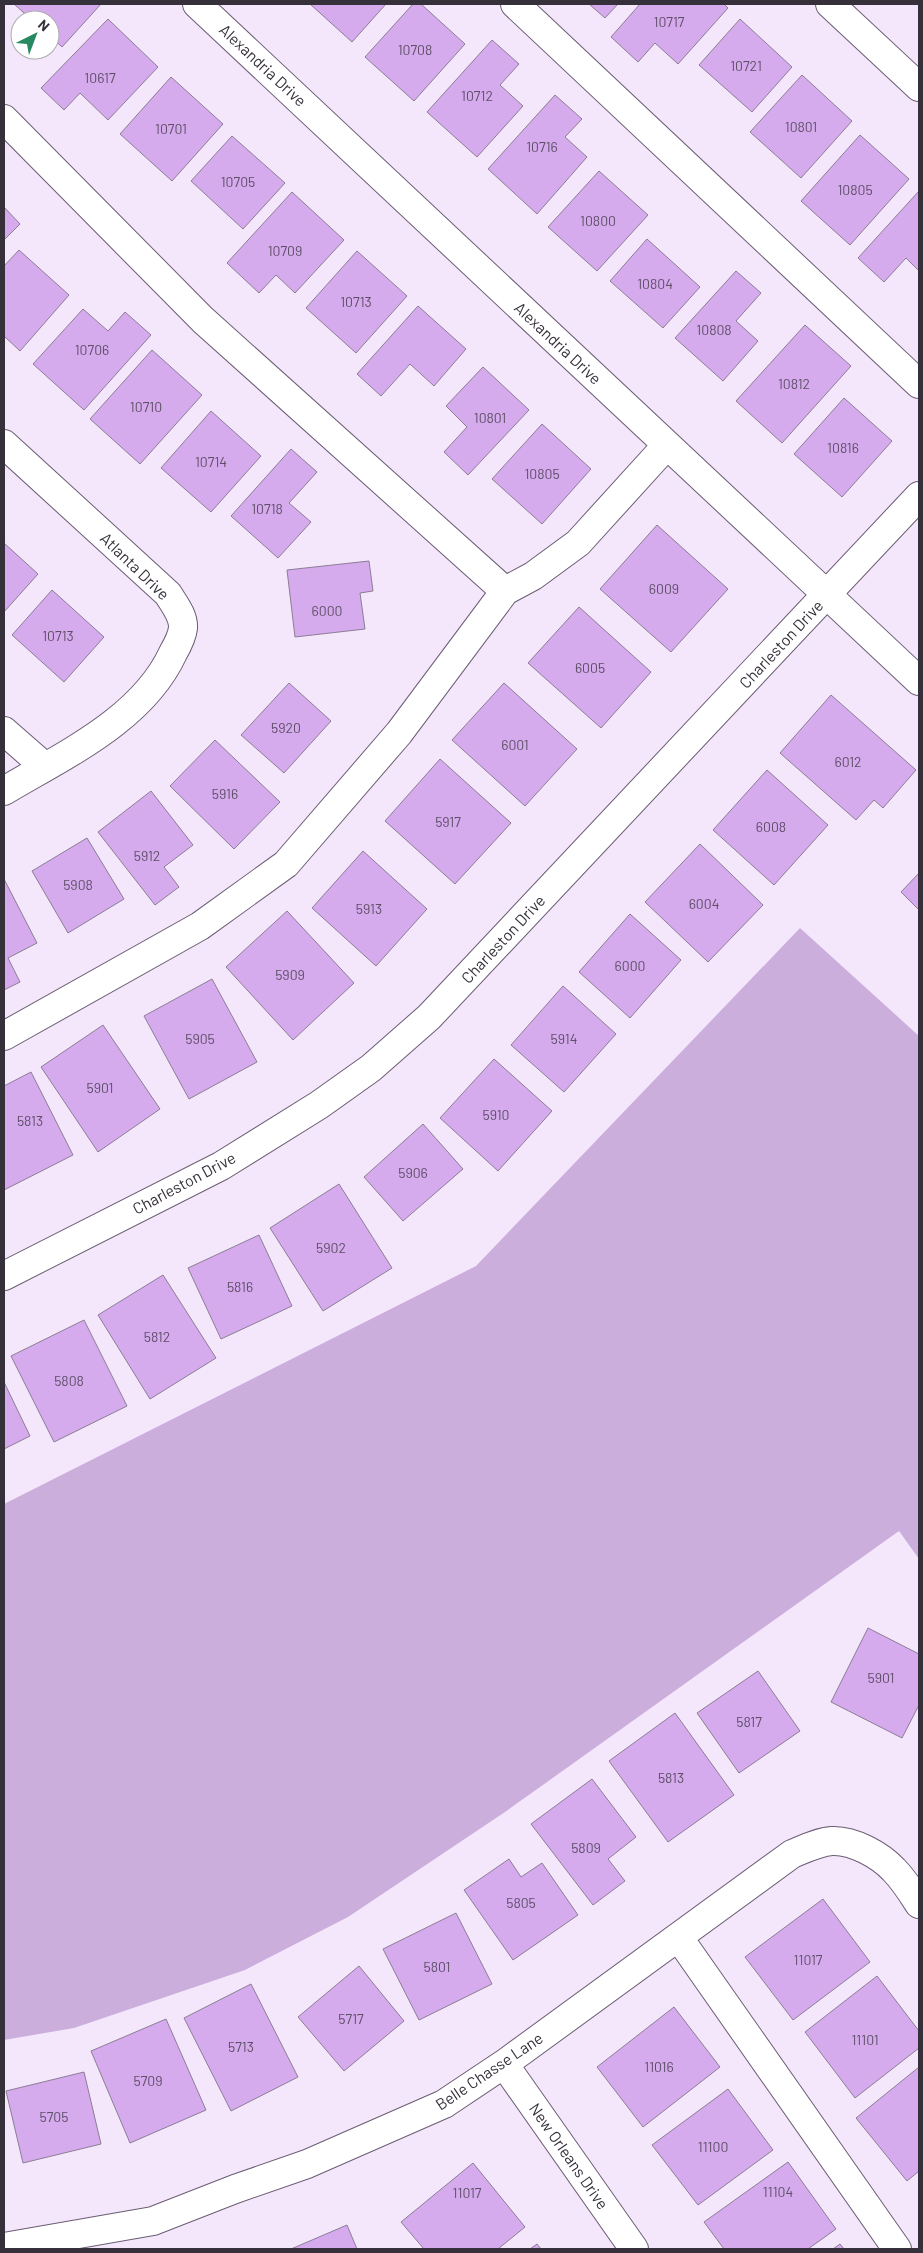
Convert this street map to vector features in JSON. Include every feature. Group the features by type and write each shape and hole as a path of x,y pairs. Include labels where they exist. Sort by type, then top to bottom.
{"street":[{"name":"Alexandria Drive","path":"198,4 919,681"},
{"path":"515,4 919,384"},
{"path":"830,4 919,87"},
{"path":"4,119 203,320 505,590"},
{"name":"Atlanta Drive","path":"4,444 168,594 180,615 183,628 168,664 147,691 123,714 90,739 4,791"},
{"path":"4,1036 200,926 286,864 399,734 505,590 533,576 578,543 667,445"},
{"name":"Charleston Drive","path":"4,1276 220,1166 319,1105 371,1068 429,1017 919,496"},
{"path":"4,730 44,766"},
{"name":"Belle Chasse Lane","path":"4,2247 153,2221 235,2188 307,2164 409,2121 444,2104 504,2064 792,1854 811,1846 832,1841 848,1842 866,1850 894,1869 919,1904"},
{"path":"678,1938 897,2249"},
{"name":"New Orleans Drive","path":"504,2064 634,2249"}],"shaded area":[{"path":"800,928 919,1036 919,1559 899,1531 505,1812 348,1917 245,1970 74,2028 4,2040 4,1504 476,1266"}],"building":[{"path":"14,4 101,4 62,47 60,45 60,10 21,10"},
{"path":"310,4 386,4 352,42"},
{"path":"413,4 421,4 465,44 414,101 365,57"},
{"path":"589,4 618,4 605,18"},
{"path":"640,4 724,4 728,8 678,64 655,43 638,62 611,37"},
{"path":"108,19 158,67 108,120 80,93 64,110 41,88"},
{"path":"740,19 792,67 752,112 699,65"},
{"path":"492,40 519,64 500,85 523,106 477,157 427,112"},
{"path":"802,75 852,121 801,178 750,132"},
{"path":"171,77 223,124 172,181 120,134"},
{"path":"555,95 582,119 565,137 587,157 537,214 488,169"},
{"path":"860,135 909,179 850,245 801,201"},
{"path":"232,136 285,183 243,229 191,181"},
{"path":"599,171 648,215 597,271 548,227"},
{"path":"919,191 919,271 906,258 884,282 858,258"},
{"path":"292,192 344,240 295,293 276,275 259,293 227,263"},
{"path":"4,207 20,224 4,240"},
{"path":"647,239 700,287 663,328 610,281"},
{"path":"19,250 69,295 20,351 4,336 4,266"},
{"path":"357,251 407,296 356,353 306,308"},
{"path":"736,271 761,293 736,321 758,341 723,381 675,338"},
{"path":"418,306 466,349 434,386 410,364 381,396 357,374"},
{"path":"83,309 108,331 125,312 151,335 84,410 33,364"},
{"path":"805,325 851,366 782,443 736,401"},
{"path":"152,350 202,395 140,464 90,419"},
{"path":"483,367 529,410 468,475 444,452 467,427 446,406"},
{"path":"844,398 892,441 842,497 794,454"},
{"path":"211,411 261,456 211,512 161,468"},
{"path":"542,424 591,469 542,524 492,479"},
{"path":"291,449 317,472 289,503 311,522 278,558 231,516"},
{"path":"657,525 728,589 671,652 600,589"},
{"path":"4,543 38,574 4,612"},
{"path":"369,561 373,591 360,593 365,629 295,637 287,570"},
{"path":"52,590 104,637 64,682 12,635"},
{"path":"579,607 651,672 601,728 528,663"},
{"path":"289,683 331,721 284,773 241,735"},
{"path":"504,683 577,749 525,806 452,740"},
{"path":"831,695 916,770 883,808 874,800 856,820 780,753"},
{"path":"215,740 280,802 234,849 170,786"},
{"path":"440,759 511,823 455,884 385,821"},
{"path":"767,770 828,825 774,885 713,830"},
{"path":"151,791 193,845 164,867 179,887 155,905 98,832"},
{"path":"87,838 124,899 68,933 32,871"},
{"path":"700,844 763,905 708,962 645,902"},
{"path":"363,851 427,909 376,966 312,908"},
{"path":"919,873 919,910 901,892"},
{"path":"4,879 37,943 8,958 20,982 4,990"},
{"path":"287,911 354,983 293,1040 226,967"},
{"path":"630,914 681,960 630,1018 579,972"},
{"path":"212,979 257,1062 189,1099 144,1016"},
{"path":"563,986 616,1034 564,1092 511,1045"},
{"path":"103,1025 160,1109 98,1152 41,1067"},
{"path":"494,1059 552,1111 498,1171 440,1118"},
{"path":"31,1072 73,1155 4,1190 4,1086"},
{"path":"423,1124 463,1169 403,1221 364,1177"},
{"path":"339,1184 392,1268 323,1311 270,1228"},
{"path":"259,1235 292,1306 221,1339 188,1268"},
{"path":"163,1275 216,1358 150,1399 98,1315"},
{"path":"84,1320 127,1406 54,1442 11,1356"},
{"path":"4,1382 30,1436 4,1449"},
{"path":"868,1628 919,1654 919,1705 902,1738 831,1702"},
{"path":"758,1671 800,1731 739,1773 697,1713"},
{"path":"675,1713 734,1795 668,1842 609,1761"},
{"path":"592,1779 636,1837 608,1859 625,1881 593,1905 531,1824"},
{"path":"509,1859 521,1877 542,1863 578,1915 513,1960 464,1890"},
{"path":"823,1899 870,1962 793,2020 745,1957"},
{"path":"456,1913 492,1984 419,2020 383,1949"},
{"path":"359,1966 404,2021 344,2071 298,2017"},
{"path":"877,1976 919,2031 919,2048 855,2098 805,2032"},
{"path":"251,1984 298,2077 231,2111 184,2018"},
{"path":"674,2007 720,2067 643,2127 597,2067"},
{"path":"166,2019 206,2110 130,2143 91,2051"},
{"path":"919,2067 919,2171 907,2181 856,2118"},
{"path":"84,2072 101,2144 23,2163 6,2091"},
{"path":"728,2089 773,2150 698,2205 652,2145"},
{"path":"788,2162 836,2229 808,2249 724,2249 704,2222"},
{"path":"473,2163 525,2227 498,2249 424,2249 401,2222"},
{"path":"347,2225 357,2249 291,2249"},
{"path":"537,2244 541,2249 530,2249"},
{"path":"840,2244 844,2249 833,2249"}]}
